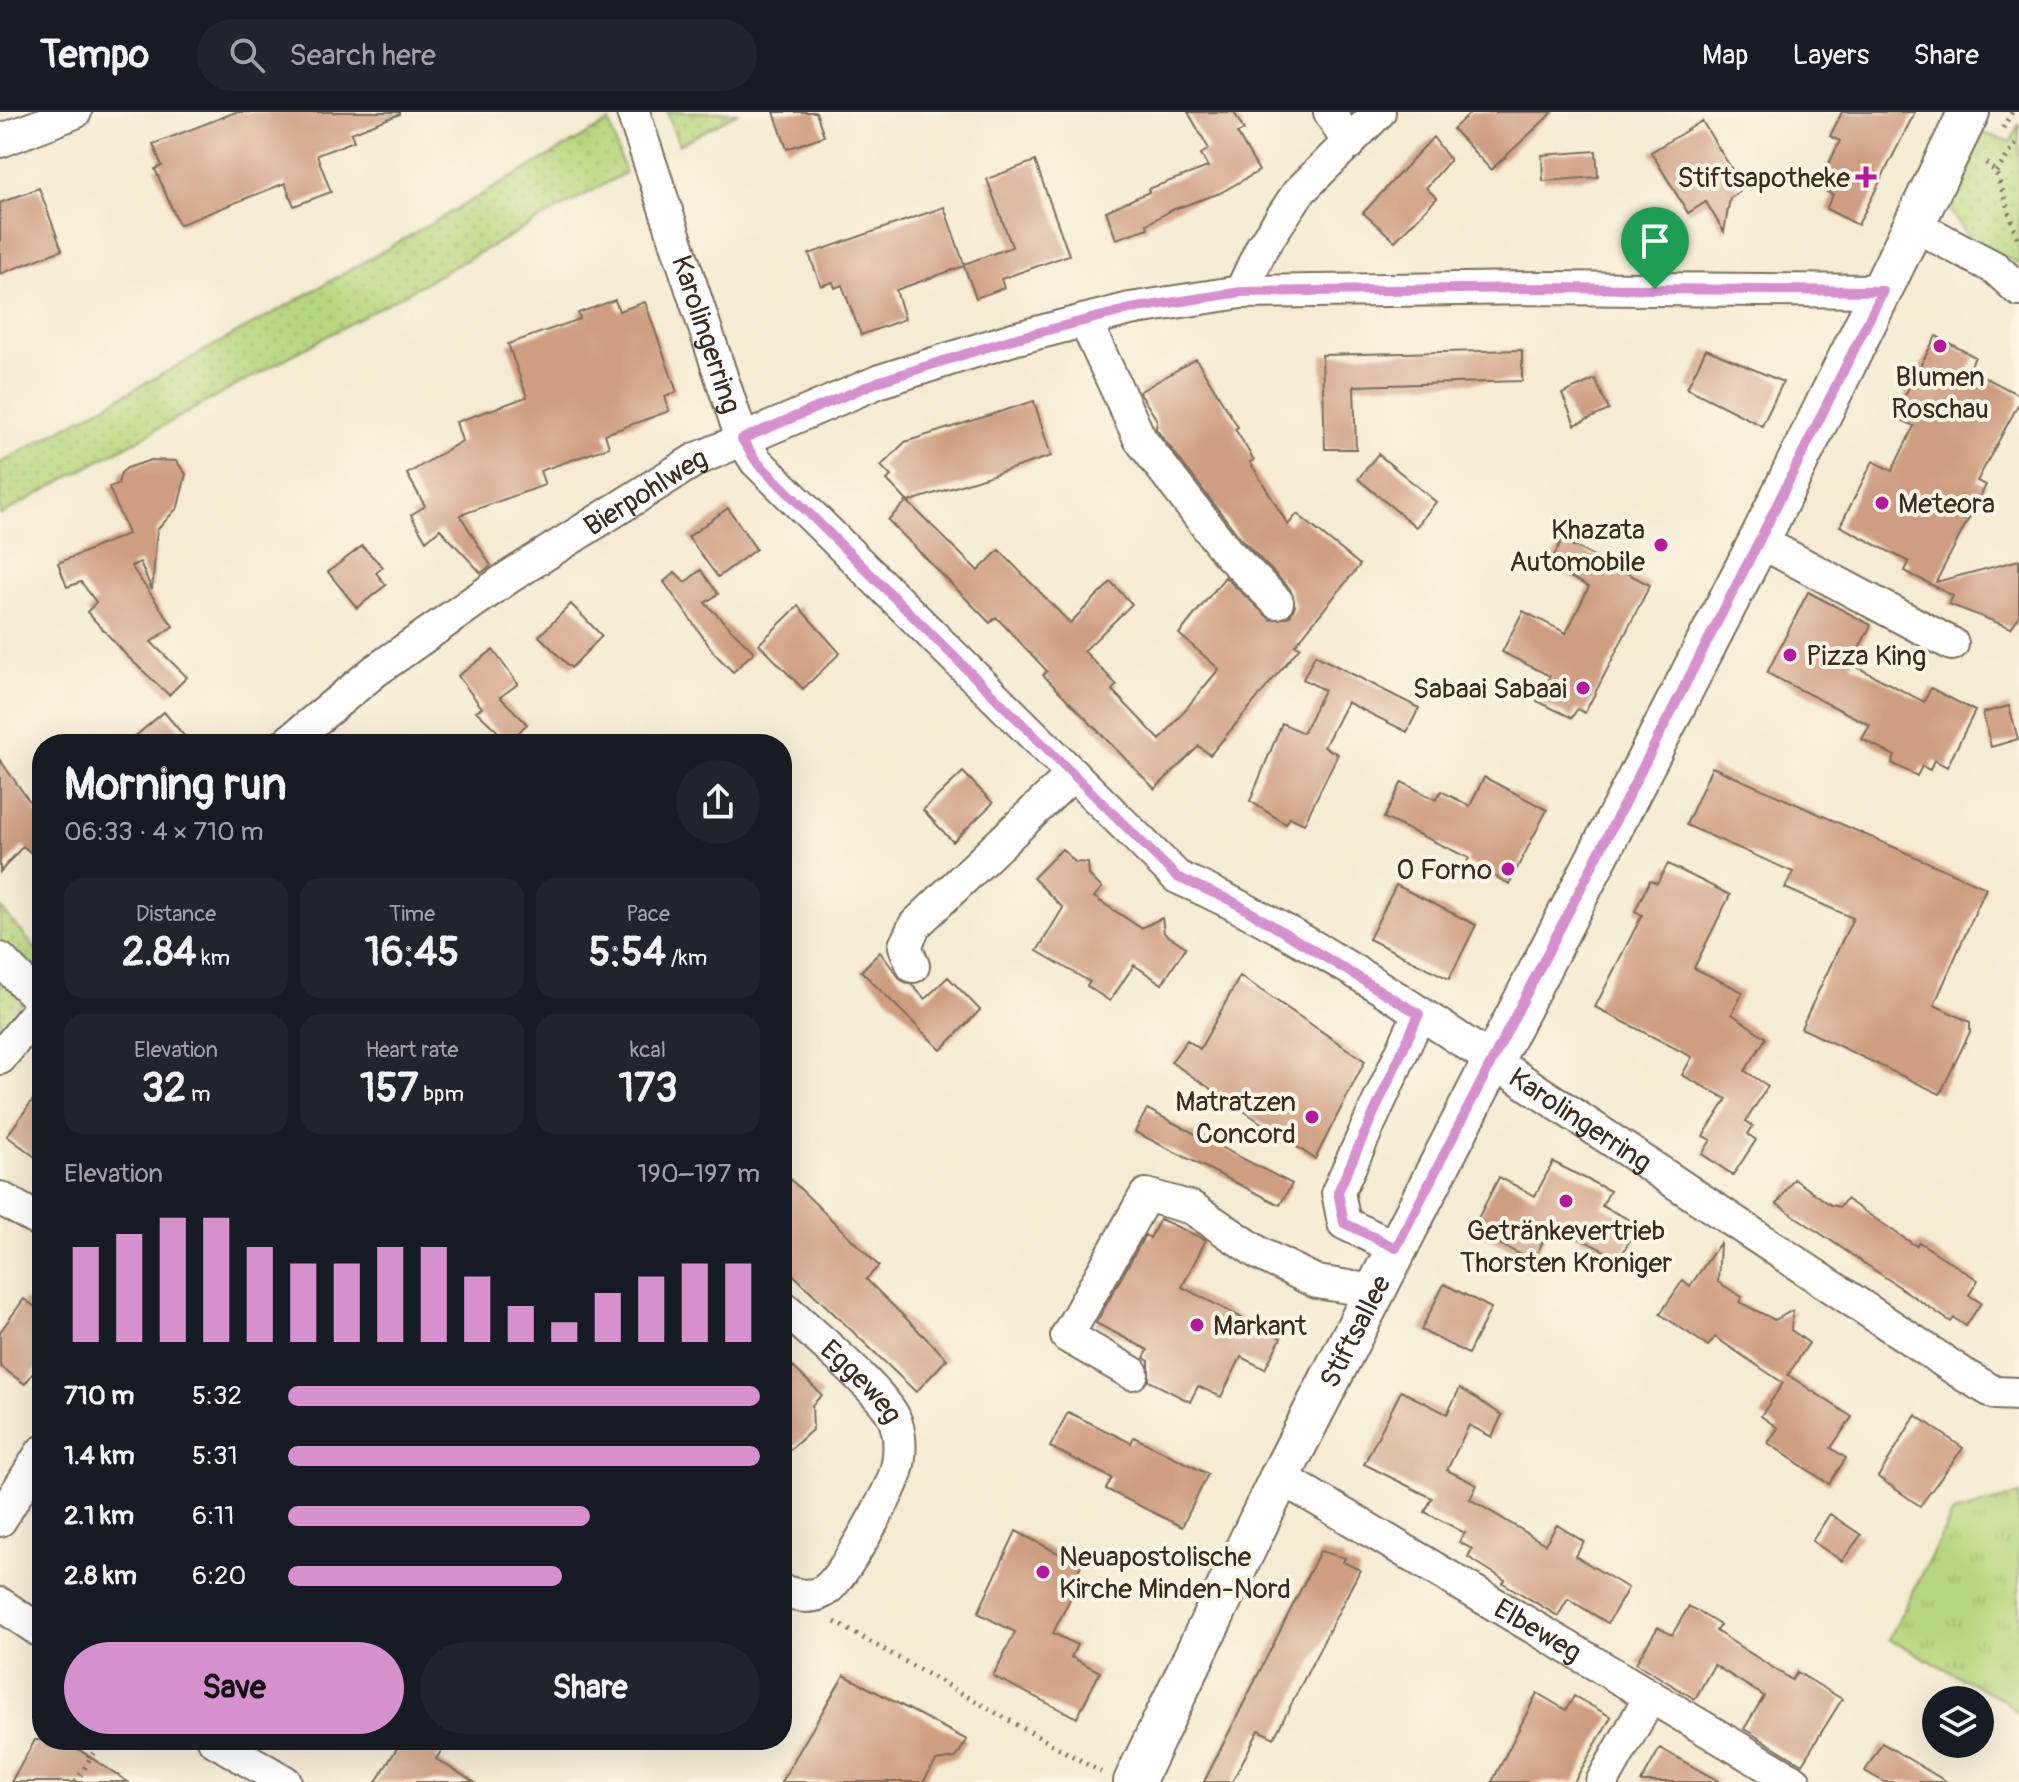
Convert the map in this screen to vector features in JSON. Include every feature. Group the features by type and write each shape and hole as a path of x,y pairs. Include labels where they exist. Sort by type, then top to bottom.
{"main road":[{"name":"Stiftsallee","path":"1120,1778 1280,1477 1759,541 1969,112"}],"street":[{"path":"0,141 75,112"},
{"name":"Karolingerring","path":"633,112 742,439 756,461 1177,877 1245,908 1419,1014 1966,1376 1995,1393 2019,1394"},
{"path":"1330,112 1349,144"},
{"path":"1241,292 1262,247 1298,193 1379,112"},
{"path":"1912,224 1995,268 2019,290"},
{"name":"Bierpohlweg","path":"298,734 375,671 509,577 695,460 880,381 1085,321 1130,309 1241,292 1541,288 1883,291"},
{"path":"1085,321 1140,439 1227,552 1277,602"},
{"path":"1759,541 1952,644"},
{"path":"913,966 905,946 915,925 1073,774"},
{"path":"0,959 32,993"},
{"path":"1396,1248 1344,1223 1338,1192 1419,1014"},
{"path":"0,1058 32,1017"},
{"path":"1132,1373 1067,1336 1146,1195 1192,1208 1260,1254 1317,1282 1374,1291"},
{"path":"0,1198 32,1216"},
{"name":"Eggeweg","path":"792,1316 886,1405 894,1417 899,1441 895,1476 839,1575 827,1590 808,1596 792,1593"},
{"path":"0,1520 32,1468"},
{"name":"Elbeweg","path":"1280,1477 1795,1782"},
{"path":"0,1604 32,1625"},
{"path":"1602,1782 1650,1697"},
{"path":"231,1750 285,1782"}],"path":[{"path":"1996,172 2019,140"},
{"path":"1986,163 1996,172 2019,243"},
{"path":"822,1614 1120,1778"},
{"path":"76,1782 95,1750"}],"green space":[{"path":"667,112 739,112 679,145"},
{"path":"609,122 625,173 0,515 0,463 306,295"},
{"path":"2019,124 2019,264 1968,237 1951,212 1958,177 1983,133 2011,142"},
{"path":"0,907 32,944 32,991 0,1031"},
{"path":"2019,1495 2019,1714 1994,1695 1994,1686 1978,1686 1889,1639 1953,1513"}],"building":[{"path":"236,112 400,114 351,133 354,141 317,155 331,192 294,206 285,183 179,225 155,169 162,166 153,144"},
{"path":"774,112 816,112 824,136 787,149"},
{"path":"1188,112 1234,112 1244,130 1237,133 1259,171 1220,193 1172,210 1147,224 1148,228 1116,239 1106,211 1149,192 1148,189 1208,167 1201,154 1209,149"},
{"path":"1471,112 1553,112 1491,170 1453,129"},
{"path":"1842,112 1915,112 1858,225 1826,209 1833,195 1817,187 1840,141 1830,136"},
{"path":"1702,121 1739,181 1735,183 1740,192 1730,198 1724,232 1706,202 1688,213 1651,152"},
{"path":"1433,137 1450,160 1426,188 1437,198 1395,241 1363,213"},
{"path":"1596,151 1598,177 1543,181 1542,155"},
{"path":"1035,161 1069,255 1001,279 1004,288 976,298 964,266 896,290 905,319 861,335 842,285 835,288 833,282 821,286 809,254 944,207 964,264 1012,247 987,179"},
{"path":"39,188 62,250 0,274 0,203"},
{"path":"615,300 619,311 645,302 677,392 665,396 669,411 605,434 609,447 540,471 545,485 460,515 491,566 481,573 440,529 426,541 411,515 425,506 407,474 462,441 456,422 527,397 508,344 580,319 578,313"},
{"path":"1936,336 1975,357 1969,369 2019,395 2019,403 1977,481 1986,485 1936,582 2019,560 2019,616 2011,628 1949,604 1953,596 1905,571 1909,562 1840,526 1873,461 1892,471 1914,426 1894,416"},
{"path":"1706,349 1783,382 1762,426 1687,388"},
{"path":"1522,350 1522,381 1354,386 1356,449 1325,449 1322,355"},
{"path":"1196,359 1238,427 1235,429 1254,460 1250,462 1288,525 1297,514 1360,565 1295,645 1300,647 1210,755 1199,746 1155,789 1043,675 1047,671 996,617 990,623 888,520 907,501 887,480 891,476 881,466 905,442 1034,401 1051,456 908,502 978,571 999,550 1070,623 1111,582 1132,604 1084,651 1117,685 1112,690 1160,740 1219,669 1179,634 1225,577 1271,620 1290,616 1295,606 1290,589 1241,539 1156,429 1157,420 1139,392"},
{"path":"1595,379 1609,410 1575,425 1562,394"},
{"path":"1378,454 1436,502 1416,527 1358,479"},
{"path":"151,460 176,461 186,474 178,507 157,530 152,590 140,562 131,566 173,626 151,642 187,677 169,695 128,657 87,612 96,602 81,582 67,587 58,563 128,534 109,487 118,484 121,473 127,468"},
{"path":"728,508 756,549 718,577 688,537"},
{"path":"1562,540 1650,585 1585,713 1577,709 1572,718 1537,701 1550,676 1502,652 1523,611 1566,633 1589,587 1549,566"},
{"path":"362,546 383,567 376,573 386,585 357,608 328,572"},
{"path":"701,570 718,594 705,603 754,652 733,672 715,654 664,582 675,572 685,582"},
{"path":"1808,592 1871,625 1851,664 1924,702 1931,688 1975,711 1947,767 1934,760 1930,770 1922,766 1917,776 1892,763 1895,756 1862,739 1870,725 1767,673"},
{"path":"571,604 602,636 571,668 539,636"},
{"path":"798,606 840,653 803,689 759,644"},
{"path":"493,650 518,684 500,697 527,724 517,734 500,734 476,711 482,708 458,676"},
{"path":"1315,655 1419,708 1407,732 1347,702 1324,747 1338,754 1304,824 1290,817 1286,824 1250,801 1282,723 1303,733 1324,690 1303,679"},
{"path":"2009,706 2018,739 1991,747 1983,713"},
{"path":"164,712 183,734 138,734"},
{"path":"0,760 32,805 32,854 23,846 0,872"},
{"path":"1712,767 1986,888 1934,1005 1970,1022 1970,1032 1940,1094 1801,1028 1853,918 1785,888 1793,872 1686,825"},
{"path":"963,772 993,803 953,842 923,810"},
{"path":"1484,777 1547,810 1509,884 1467,862 1469,858 1384,818 1402,782 1436,800 1441,791 1470,806"},
{"path":"1062,849 1075,862 1088,863 1089,875 1102,888 1094,897 1141,928 1162,918 1164,933 1186,947 1162,984 1134,965 1110,1001 1087,986 1090,982 1037,951 1063,908 1033,878"},
{"path":"1668,864 1730,895 1694,968 1743,992 1732,1014 1766,1038 1745,1071 1768,1086 1746,1121 1753,1126 1748,1134 1756,1140 1733,1175 1702,1154 1711,1140 1703,1136 1727,1099 1682,1075 1692,1057 1595,1007 1642,915 1635,911 1650,880 1657,883"},
{"path":"1396,885 1476,925 1449,979 1369,939"},
{"path":"880,952 901,980 912,985 925,999 948,977 980,1010 941,1050 861,971"},
{"path":"1240,976 1365,1061 1315,1159 1171,1062 1187,1040 1200,1049"},
{"path":"32,1101 32,1155 7,1136"},
{"path":"1147,1109 1292,1184 1280,1205 1135,1132"},
{"path":"1553,1162 1610,1191 1602,1206 1638,1224 1620,1259 1552,1224 1533,1261 1472,1230 1499,1177 1535,1196"},
{"path":"1794,1179 1831,1205 1840,1207 1846,1199 1916,1246 1919,1242 1978,1280 1969,1295 1981,1303 1966,1326 1954,1318 1951,1322 1777,1204"},
{"path":"792,1181 879,1266 866,1279 947,1359 916,1392 792,1274"},
{"path":"1160,1219 1206,1240 1182,1287 1281,1338 1265,1369 1241,1357 1221,1397 1198,1386 1190,1402 1149,1381 1149,1361 1144,1358 1148,1350 1096,1323 1145,1235 1150,1238"},
{"path":"1720,1243 1718,1282 1742,1297 1739,1302 1775,1320 1793,1310 1791,1330 1809,1343 1788,1375 1852,1417 1831,1448 1846,1458 1829,1484 1768,1443 1778,1428 1761,1416 1783,1383 1715,1337 1708,1346 1660,1314 1683,1280 1690,1286"},
{"path":"1444,1284 1491,1308 1468,1354 1421,1330"},
{"path":"24,1299 32,1305 32,1374 25,1384 0,1366 0,1332"},
{"path":"792,1366 822,1395 812,1405 813,1429 792,1448"},
{"path":"1460,1388 1502,1415 1492,1437 1469,1425 1447,1470 1477,1485 1470,1499 1545,1544 1557,1525 1584,1542 1575,1556 1628,1588 1608,1623 1568,1599 1558,1616 1503,1583 1505,1580 1468,1557 1472,1549 1459,1542 1465,1533 1425,1512 1432,1498 1364,1464 1401,1391 1447,1414"},
{"path":"1068,1412 1131,1443 1134,1437 1208,1474 1182,1527 1106,1489 1112,1478 1050,1447"},
{"path":"1916,1415 1963,1448 1920,1506 1878,1477"},
{"path":"1830,1514 1861,1535 1842,1561 1812,1541"},
{"path":"1016,1531 1081,1565 1075,1577 1080,1579 1053,1633 1077,1645 1071,1657 1100,1672 1077,1718 993,1676 1015,1632 978,1613"},
{"path":"1320,1551 1345,1558 1343,1562 1360,1570 1274,1738 1259,1730 1232,1782 1204,1782"},
{"path":"1689,1606 1720,1625 1716,1631 1792,1680 1797,1672 1842,1699 1802,1764 1744,1729 1764,1696 1714,1665 1695,1699 1636,1663 1658,1627 1672,1635"},
{"path":"844,1675 967,1740 956,1758 936,1761 923,1782 781,1782"},
{"path":"1537,1693 1566,1710 1574,1696 1611,1717 1574,1782 1492,1782"},
{"path":"1882,1743 1947,1782 1884,1782 1865,1771"},
{"path":"32,1745 32,1750 79,1750 128,1782 11,1782"},
{"path":"1660,1748 1720,1782 1641,1782"},
{"path":"396,1750 442,1750 436,1759 474,1782 376,1782"}],"place":[{"name":"Stiftsapotheke","path":"1866,177"},
{"name":"Blumen Roschau","path":"1940,346"},
{"name":"Meteora","path":"1882,503"},
{"name":"Khazata Automobile","path":"1661,545"},
{"name":"Pizza King","path":"1790,655"},
{"name":"Sabaai Sabaai","path":"1583,688"},
{"name":"O Forno","path":"1508,869"},
{"name":"Matratzen Concord","path":"1312,1117"},
{"name":"Getränkevertrieb Thorsten Kroniger","path":"1566,1201"},
{"name":"Markant","path":"1197,1325"},
{"name":"Neuapostolische Kirche Minden-Nord","path":"1043,1572"}],"route":[{"path":"1655,289 1883,291 1759,541 1396,1248 1344,1223 1338,1205 1338,1192 1419,1014 1313,947 1232,901 1177,877 756,461 742,439 880,381 1013,339 1130,309 1241,292 1655,289"}]}
